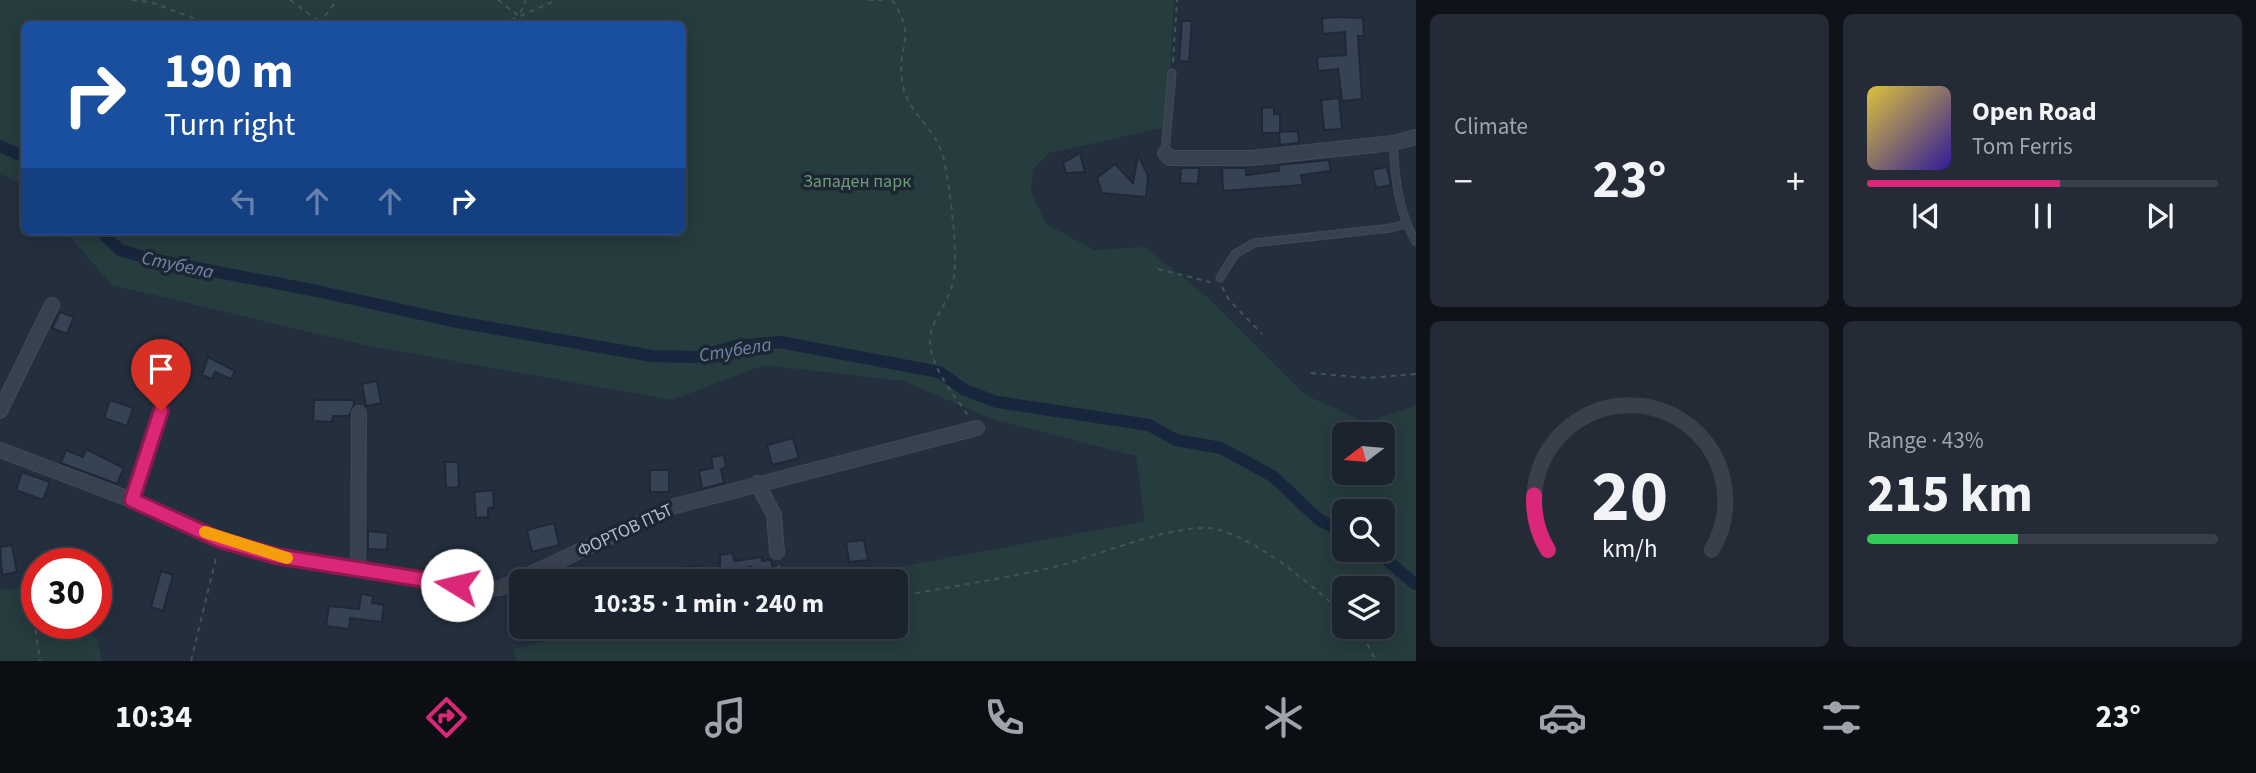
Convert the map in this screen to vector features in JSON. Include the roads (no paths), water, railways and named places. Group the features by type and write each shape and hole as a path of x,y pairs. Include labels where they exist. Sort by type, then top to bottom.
{"street":[{"path":"1165,153 1170,158 1252,158 1393,143 1416,137"},
{"path":"0,411 52,306"},
{"path":"358,569 359,414"},
{"name":"ФОРТОВ ПЪТ","path":"0,450 132,500 220,540 276,556 482,589 500,587 675,506 976,428"},
{"path":"757,483 774,515 777,552"}],"lane":[{"path":"1165,153 1172,73"},
{"path":"1393,143 1395,176 1405,223 1416,242"},
{"path":"1220,278 1235,254 1254,243 1391,228 1405,223"},
{"path":"132,500 161,411"}],"waterway":[{"name":"Стубела","path":"0,146 21,156"},
{"name":"Стубела","path":"104,235 120,250 150,259 317,291 452,321 652,356 696,357 736,346 780,342 939,372 965,390 997,402 1149,425 1176,440 1221,448 1274,477 1318,519 1332,527"},
{"name":"Стубела","path":"1389,562 1415,584"}],"park label":[{"name":"Западен парк","path":"857,181"}]}
